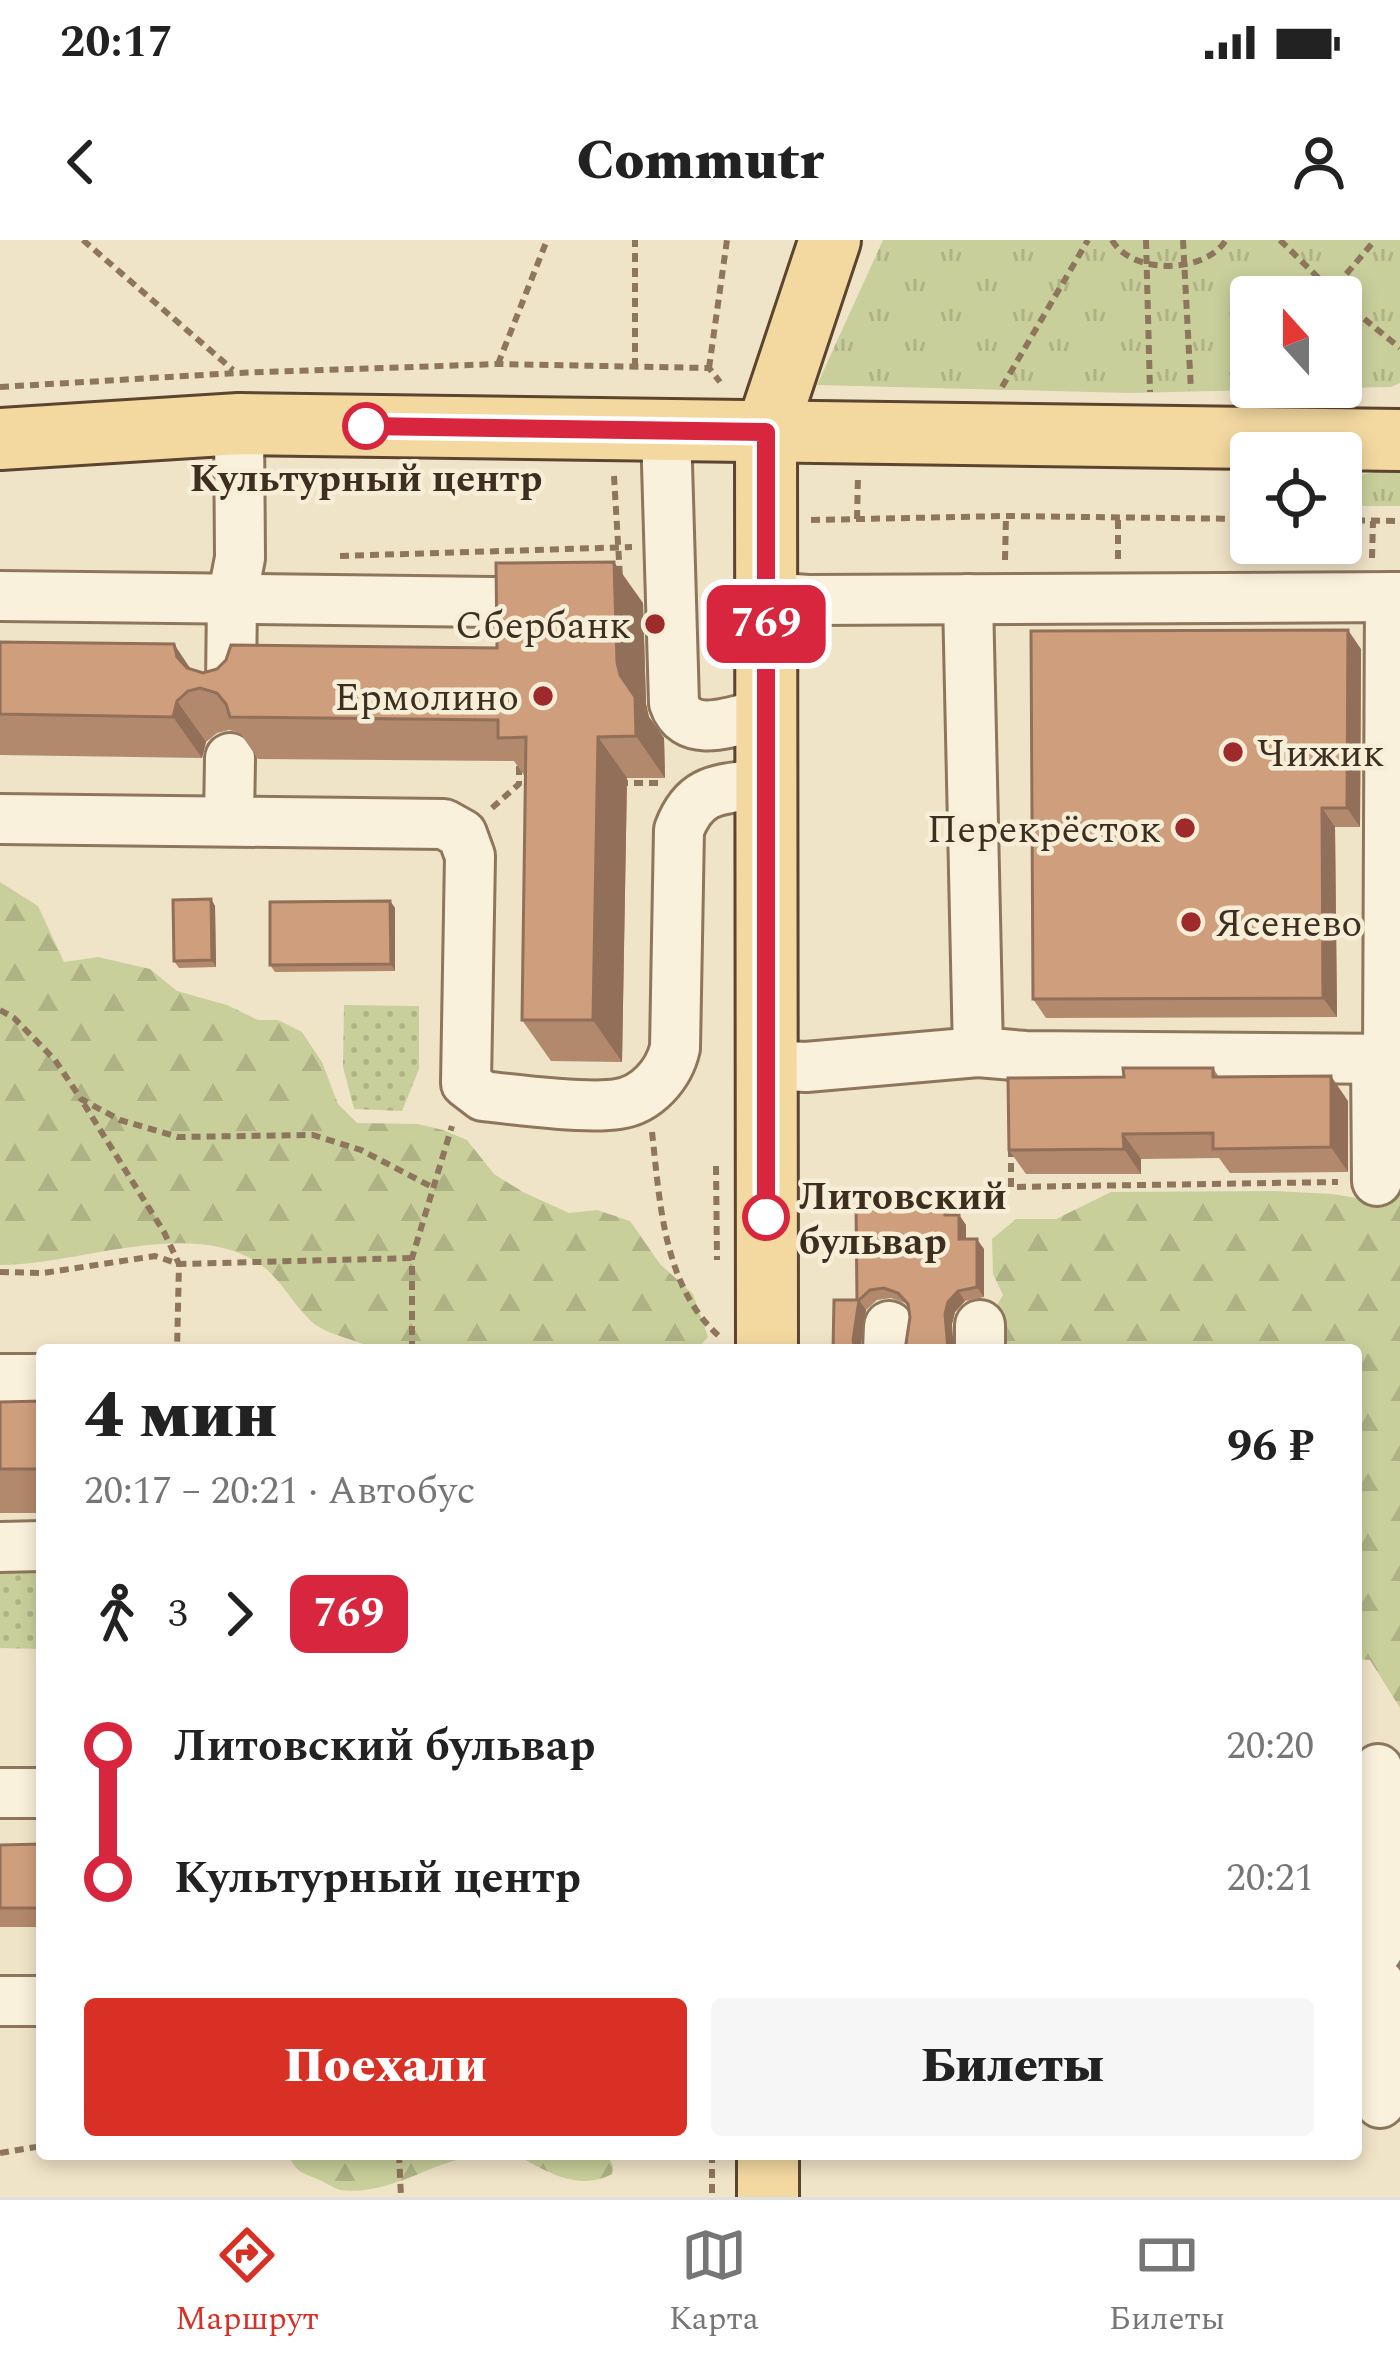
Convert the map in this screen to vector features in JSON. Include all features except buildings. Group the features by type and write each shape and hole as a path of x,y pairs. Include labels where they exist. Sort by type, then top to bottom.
{"main road":[{"path":"745,1344 766,1065 766,432 830,240"},
{"path":"0,439 237,398 639,430 1400,440"},
{"path":"768,2160 768,2197"}],"lane":[{"path":"231,686 232,599 240,558 237,398"},
{"path":"639,430 679,718 690,725 717,724 766,712"},
{"path":"0,596 494,602"},
{"path":"766,597 1395,597 1388,1058 1377,1181"},
{"path":"968,599 978,1052"},
{"path":"229,821 230,758"},
{"path":"0,819 444,824 462,834 470,856 466,1083 483,1096 621,1105 670,1071 676,1048 679,830 689,805 713,791 766,783"},
{"path":"766,1065 806,1067 978,1052 1025,1057 1388,1058"},
{"path":"0,1379 36,1379"},
{"path":"0,1546 36,1546"},
{"path":"1378,1768 1379,2111"},
{"path":"0,1793 36,1793"},
{"path":"0,2002 36,2001"}],"path":[{"path":"82,240 237,398"},
{"path":"498,364 547,240"},
{"path":"634,367 635,240"},
{"path":"709,368 727,240"},
{"path":"997,396 1088,240"},
{"path":"1112,240 1116,248 1146,264 1183,265 1219,251 1226,240"},
{"path":"1147,240 1150,393"},
{"path":"1183,240 1191,390"},
{"path":"1280,240 1315,276"},
{"path":"1349,276 1375,240"},
{"path":"1362,318 1400,348"},
{"path":"610,366 639,430 620,581"},
{"path":"1362,520 1400,521"},
{"path":"462,834 519,784 519,741"},
{"path":"612,783 681,782"},
{"path":"0,1010 56,1060 164,1232 179,1264 177,1344"},
{"path":"412,1344 412,1258 466,1083"},
{"path":"647,1090 662,1223 674,1263 694,1307 745,1344"},
{"path":"81,1099 120,1120 178,1137 313,1135 361,1150 432,1187"},
{"path":"1011,1143 1011,1187 1377,1181"},
{"path":"0,1272 44,1274 155,1256 179,1264 412,1258"},
{"path":"0,2152 36,2147"},
{"path":"399,2160 401,2197"},
{"path":"712,2160 712,2197"}],"green space":[{"path":"883,240 1400,240 1400,383 1362,388 1362,276 1230,276 1230,391 1129,393 817,385"},
{"path":"1400,468 1400,506 1362,506 1362,474"},
{"path":"0,882 38,906 64,962 98,957 150,969 177,991 227,1005 258,1020 278,1020 302,1032 322,1062 338,1104 357,1123 418,1124 443,1130 467,1140 494,1174 523,1192 569,1213 597,1210 630,1221 660,1264 693,1294 708,1337 702,1344 363,1344 317,1326 268,1270 220,1247 158,1244 0,1265"},
{"path":"344,1005 419,1006 419,1069 402,1111 354,1109 343,1067"},
{"path":"1274,1191 1380,1202 1400,1194 1400,1708 1370,1660 1362,1659 1362,1344 993,1344 993,1312 1003,1295 993,1274 992,1239 1016,1219 1056,1219 1111,1192"},
{"path":"0,1572 36,1572 36,1649 0,1648"},
{"path":"291,2160 457,2160 359,2191 340,2190"},
{"path":"526,2160 610,2160 613,2166 612,2174 587,2181 550,2173"}],"bus line":[{"name":"769","path":"366,426 766,432 766,1217"}],"place":[{"name":"Культурный центр","path":"366,426"},
{"name":"Сбербанк","path":"655,624"},
{"name":"Ермолино","path":"543,696"},
{"name":"Чижик","path":"1233,752"},
{"name":"Перекрёсток","path":"1185,828"},
{"name":"Ясенево","path":"1191,922"},
{"name":"Литовский бульвар","path":"766,1217"}]}
